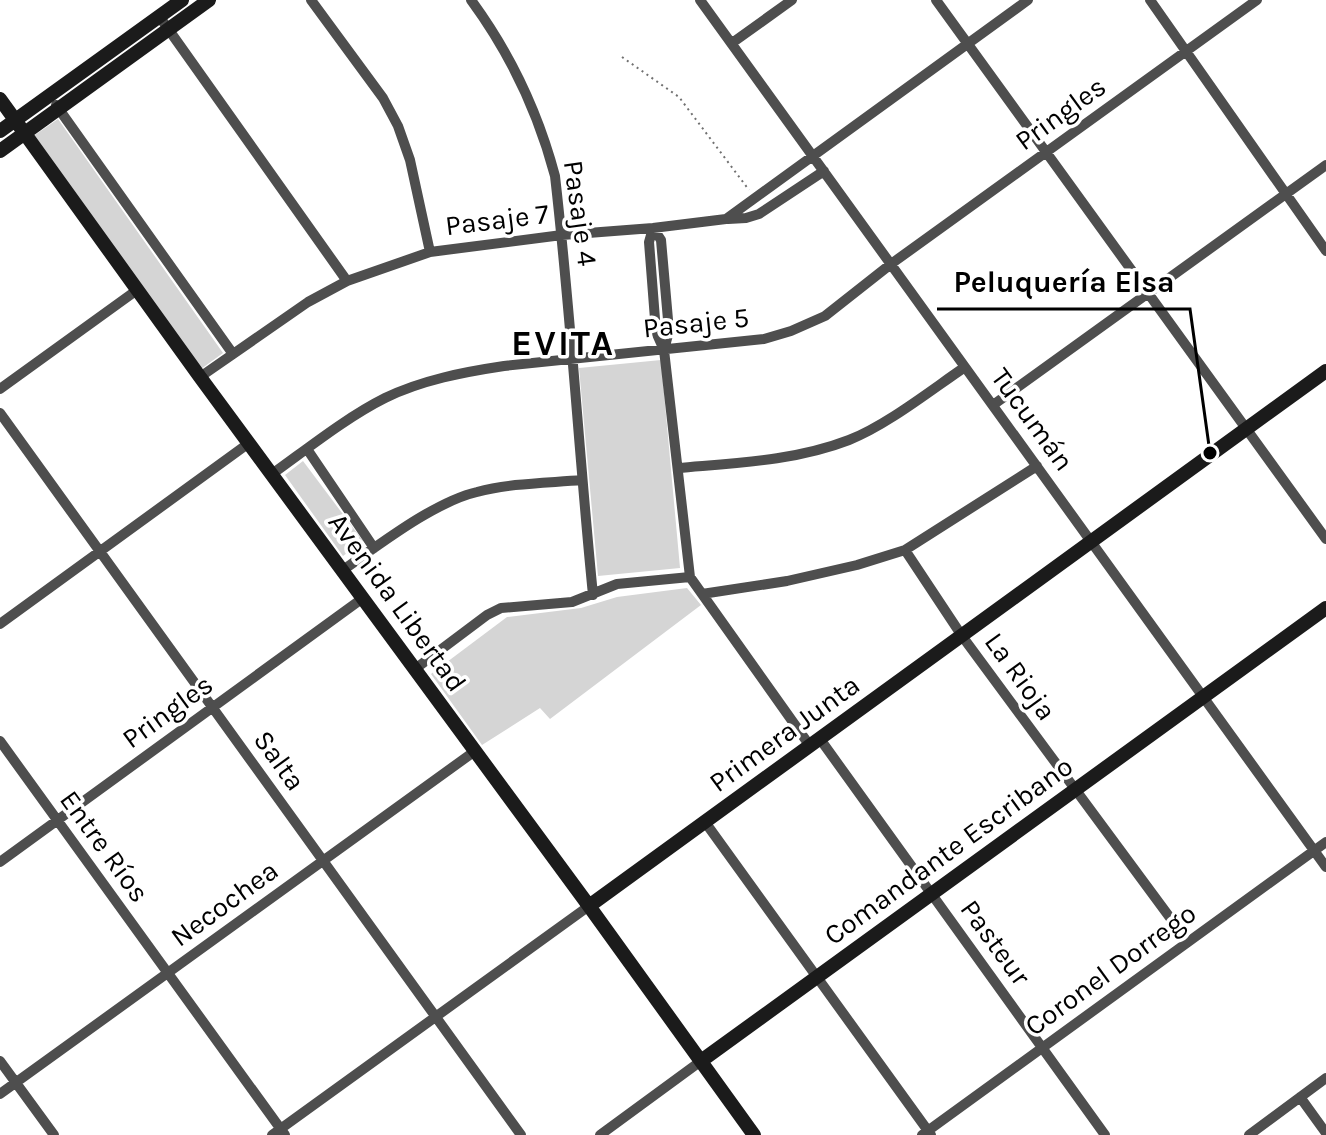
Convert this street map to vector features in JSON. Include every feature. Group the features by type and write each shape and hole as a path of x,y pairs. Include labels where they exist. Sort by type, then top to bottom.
{"main road":[{"path":"0,151 209,0"},
{"path":"0,131 176,2"},
{"name":"Avenida Libertad","path":"0,99 754,1135"},
{"name":"Primera Junta","path":"589,906 1326,371"},
{"name":"Comandante Escribano","path":"701,1061 1326,608"}],"street":[{"path":"311,0 383,98 398,126 410,160 430,252"},
{"name":"Pasaje 4","path":"471,0 505,50 530,102 555,176 593,595"},
{"name":"Tucumán","path":"700,0 1326,867"},
{"path":"732,43 792,0"},
{"path":"936,0 1326,539"},
{"name":"Pasaje 7","path":"200,377 308,302 347,281 430,252 726,219 1028,0"},
{"path":"1150,0 1326,251"},
{"name":"Pringles","path":"891,264 1257,0"},
{"path":"176,2 184,18"},
{"path":"159,16 347,281"},
{"path":"50,95 233,354"},
{"path":"993,405 1326,165"},
{"path":"726,219 759,214 824,171"},
{"path":"415,669 501,608 572,602 617,584 690,577 664,350 656,332 649,242 653,228"},
{"name":"Pasaje 5","path":"272,474 360,413 410,388 469,371 764,339 825,316 891,264"},
{"path":"0,389 137,290"},
{"path":"678,468 790,456 848,440 874,428 965,367"},
{"name":"Salta","path":"0,413 521,1135"},
{"path":"0,624 249,443"},
{"path":"307,449 374,548"},
{"path":"702,594 801,578 905,550 1037,466"},
{"path":"343,570 417,520 475,492 582,480"},
{"name":"La Rioja","path":"905,550 962,636 1188,942"},
{"name":"Pasteur","path":"690,577 932,894 1105,1135"},
{"name":"Pringles","path":"0,862 363,598"},
{"name":"Entre Ríos","path":"0,741 279,1133"},
{"name":"Necochea","path":"0,1094 475,751"},
{"path":"705,822 927,1134"},
{"name":"Coronel Dorrego","path":"927,1134 1326,842"},
{"name":"Primera Junta","path":"279,1133 589,906"},
{"path":"0,1061 54,1135"},
{"name":"Comandante Escribano","path":"600,1135 701,1061"},
{"path":"1249,1135 1326,1078"},
{"path":"1300,1097 1326,1133"}],"path":[{"path":"622,57 679,97 754,198"}],"shaded area":[{"path":"58,119 223,353 201,369 32,137"},
{"path":"661,360 680,568 598,576 579,368"},
{"path":"303,461 363,541 343,556 285,475"},
{"path":"687,588 701,605 550,719 540,708 482,745 431,674 507,617 581,608 617,597"}],"place":[{"name":"Peluquería Elsa","path":"1210,453"}],"district":[{"name":"EVITA","path":"563,342"}]}
